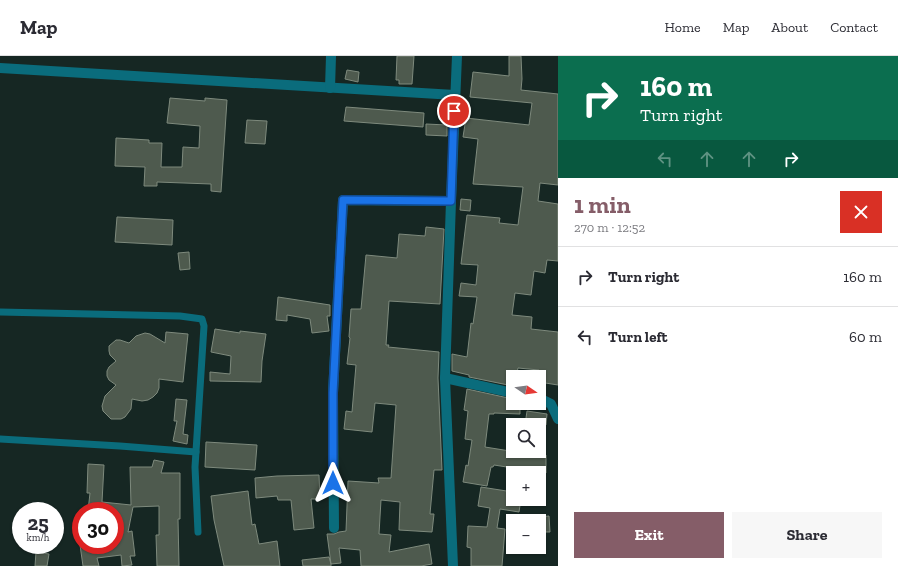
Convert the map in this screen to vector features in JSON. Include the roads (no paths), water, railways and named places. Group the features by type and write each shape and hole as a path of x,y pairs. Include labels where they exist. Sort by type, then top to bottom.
{"street":[{"path":"330,56 330,88"},
{"path":"453,566 445,378 457,56"},
{"path":"0,68 455,95"},
{"path":"334,528 333,393 343,200 451,201"},
{"path":"445,378 506,391"},
{"path":"546,402 550,404 558,419"}],"lane":[{"path":"0,312 180,316 202,320 204,326 195,467 198,532"},
{"path":"0,439 196,452"}]}
